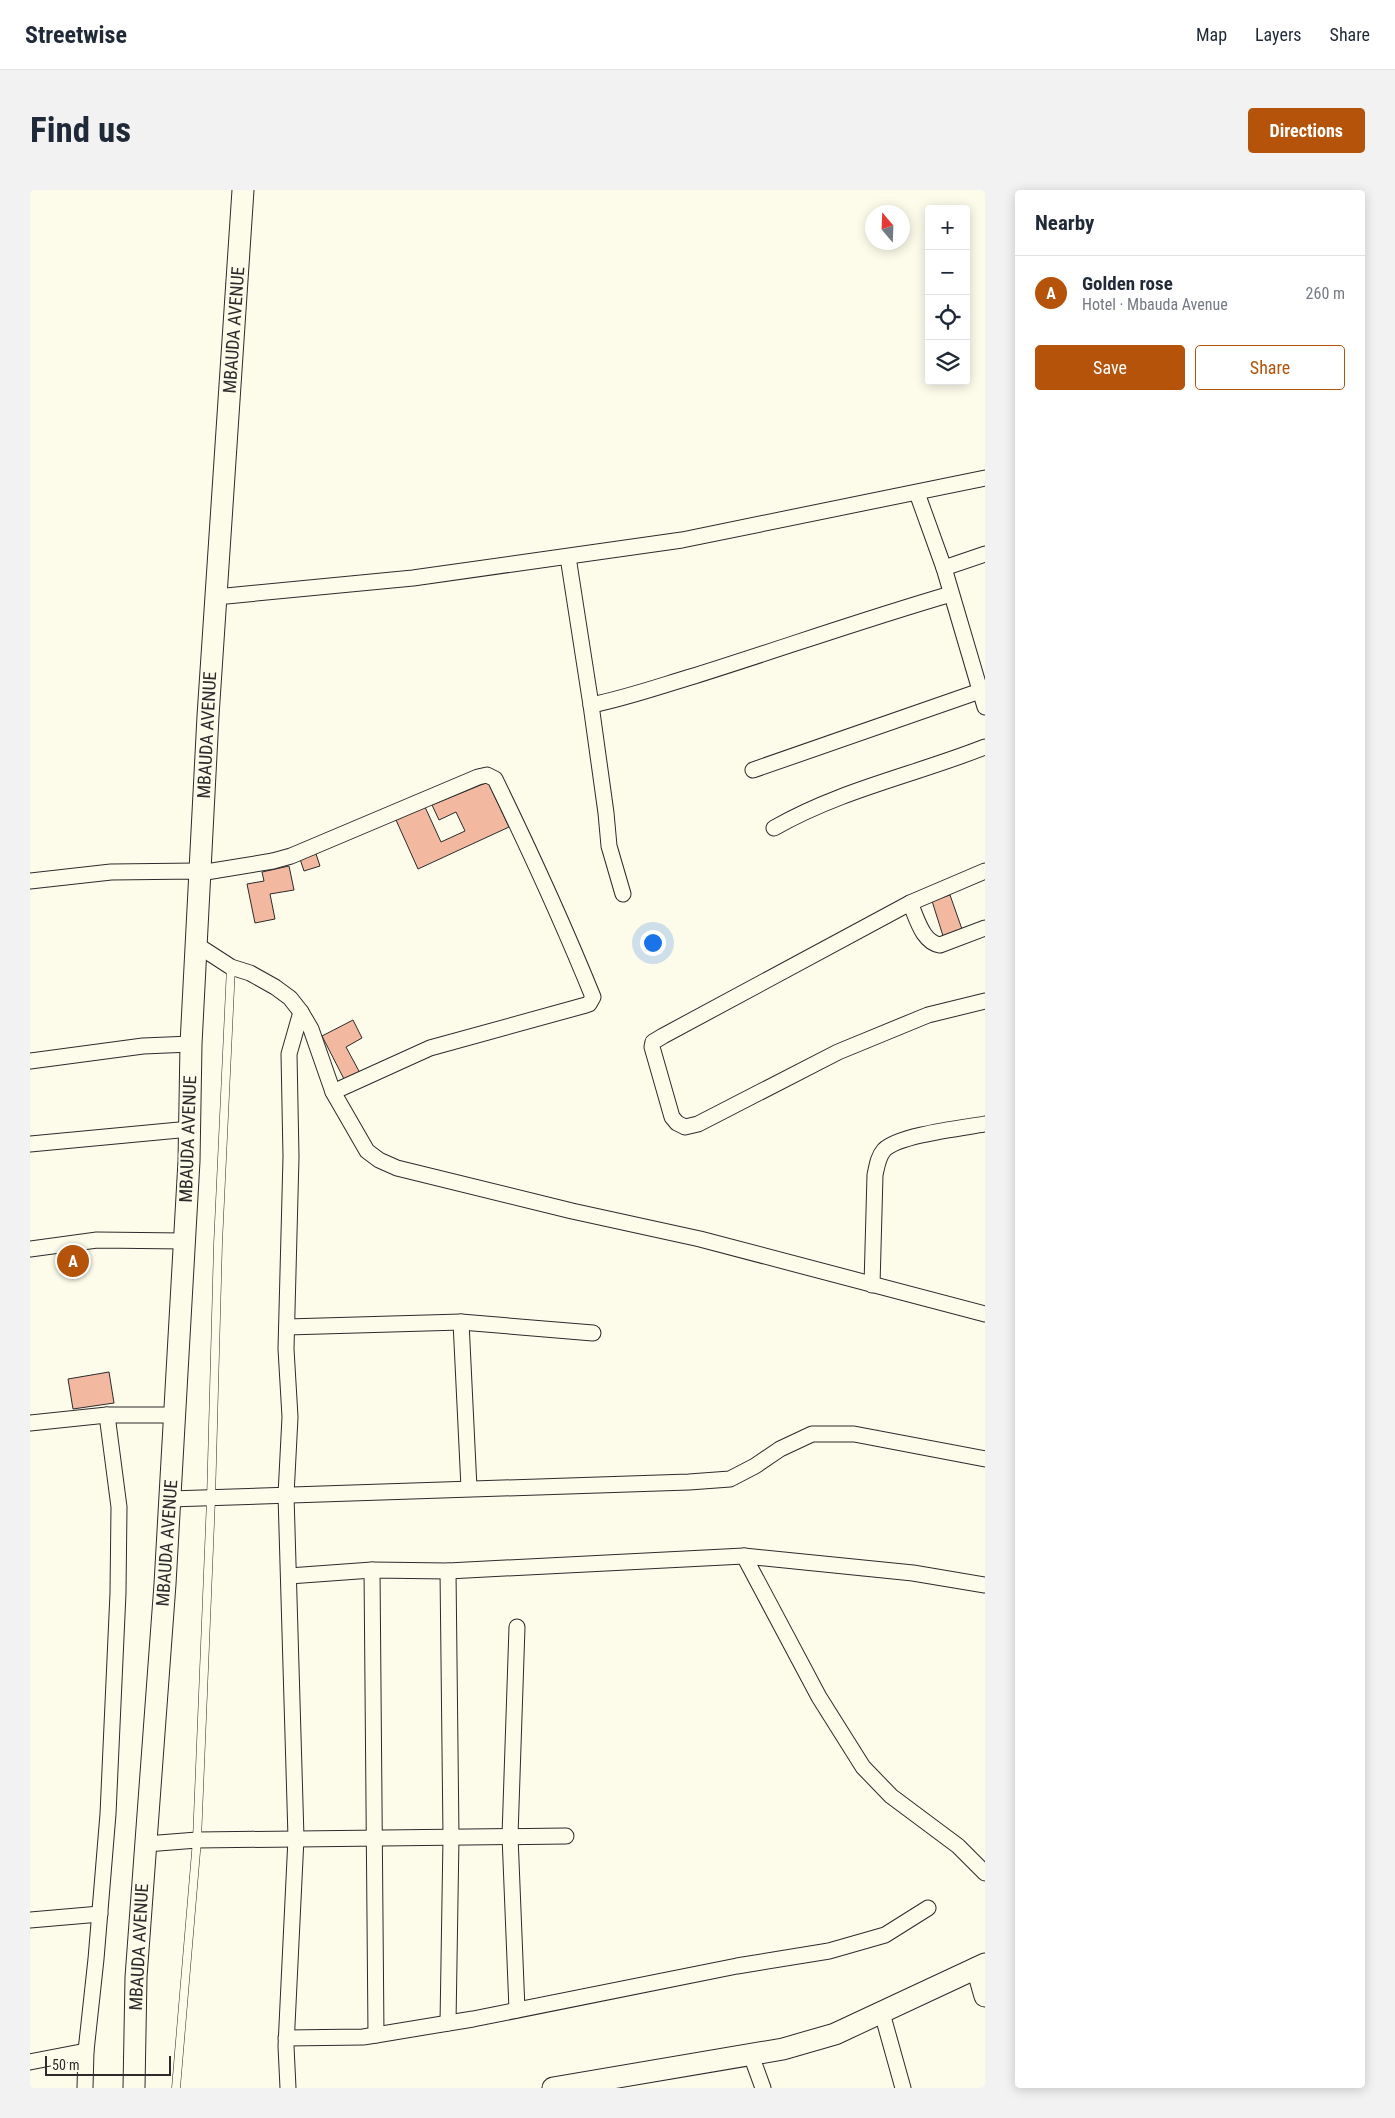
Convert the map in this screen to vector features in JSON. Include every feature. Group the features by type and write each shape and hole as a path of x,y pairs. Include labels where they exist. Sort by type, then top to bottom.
{"street":[{"name":"MBAUDA AVENUE","path":"134,2088 136,1977 170,1499 190,1129 191,1044 200,873 243,190"},
{"path":"216,597 413,578 682,540 985,478"},
{"path":"917,493 944,568 980,680 985,707"},
{"path":"944,568 985,554"},
{"path":"568,557 591,705 609,846 624,894"},
{"path":"591,705 616,700 708,672 890,612 952,594"},
{"path":"753,770 980,680"},
{"path":"774,828 804,810 985,748"},
{"path":"30,881 111,872 197,870 200,873 273,862 478,777 488,775 495,779 533,856 575,952 593,997 592,1000 586,1005 430,1048 333,1092"},
{"path":"985,872 910,903 653,1042 652,1047 672,1117 677,1123 685,1127 698,1124 838,1052 928,1015 985,1001"},
{"path":"910,903 926,938 935,944 940,945 985,928"},
{"path":"197,945 231,967 250,973 290,998 311,1029 333,1092 367,1151 379,1160 397,1168 444,1178 572,1211 700,1239 985,1314"},
{"path":"288,2088 286,2038 296,1838 286,1494 290,1417 287,1327 291,1157 289,1054 301,1012"},
{"path":"30,1061 143,1046 191,1044"},
{"path":"872,1284 875,1175 878,1160 884,1150 894,1143 907,1139 985,1124"},
{"path":"30,1144 190,1129"},
{"path":"30,1249 97,1240 184,1240"},
{"path":"287,1327 461,1322 594,1333"},
{"path":"461,1322 468,1488"},
{"path":"85,2088 86,2051 108,1814 118,1593 119,1507 107,1415"},
{"path":"30,1423 107,1415 174,1416"},
{"path":"170,1499 690,1482 730,1478 755,1466 780,1449 812,1434 854,1434 985,1459"},
{"path":"289,1576 372,1570 448,1572 744,1556 913,1572 985,1585"},
{"path":"744,1556 819,1697 863,1767 891,1796 958,1846 985,1873"},
{"path":"372,1570 376,2035"},
{"path":"448,1572 451,1837 448,2023"},
{"path":"517,1627 510,1836 518,2010"},
{"path":"146,1844 197,1840 296,1838 566,1836"},
{"path":"286,2038 363,2037 376,2035 518,2010 738,1966 829,1951 885,1935 928,1908"},
{"path":"30,1920 100,1914"},
{"path":"553,2088 783,2049 835,2034 981,1966 985,1996"},
{"path":"882,2013 903,2088"},
{"path":"30,2062 86,2051"},
{"path":"751,2054 763,2088"}],"lane":[{"path":"176,2088 197,1840 211,1498 218,1244 231,967"}],"building":[{"path":"488,782 509,827 418,869 396,820 425,807 441,842 465,831 456,812 439,820 432,805"},
{"path":"315,851 320,866 304,871 299,856"},
{"path":"289,866 294,890 270,894 275,919 255,923 247,884 264,881 262,872"},
{"path":"950,895 963,932 944,939 932,901"},
{"path":"353,1020 362,1038 346,1047 360,1073 345,1081 322,1036"},
{"path":"109,1372 114,1403 73,1409 68,1379"}],"place":[{"name":"Golden rose","path":"73,1261"}]}
